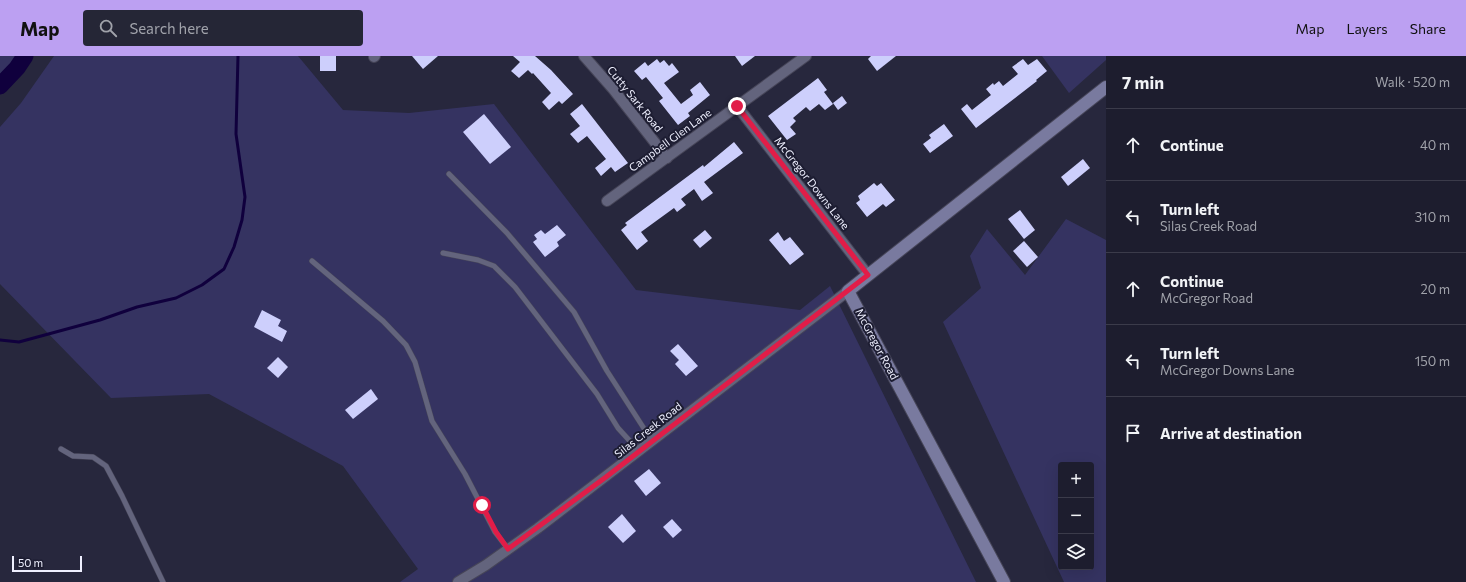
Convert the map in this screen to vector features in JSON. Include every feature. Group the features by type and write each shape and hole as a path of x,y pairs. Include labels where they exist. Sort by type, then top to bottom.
{"street":[{"name":"Cutty Sark Road","path":"584,56 613,89 667,158"},
{"name":"Campbell Glen Lane","path":"607,201 804,56"},
{"path":"848,291 1106,87"},
{"name":"McGregor Downs Lane","path":"737,106 868,275"},
{"name":"Silas Creek Road","path":"458,582 508,549 639,452 848,291"},
{"name":"McGregor Road","path":"848,291 1004,582"}],"lane":[{"path":"449,174 507,233 574,312 607,371 652,441"},
{"path":"443,253 478,260 494,266 515,287 597,394 618,428 639,452"},
{"path":"312,261 383,321 406,345 415,362 432,421 465,474 496,532 508,549"},
{"path":"61,448 73,456 93,457 106,466 163,582"}],"shaded area":[{"path":"0,56 18,56 0,77"},
{"path":"54,56 298,56 343,110 409,113 494,104 636,290 800,310 830,286 976,582 400,582 418,569 343,466 209,394 111,398 0,284 0,127 21,103"},
{"path":"1042,56 1106,56 1106,60 1069,93"},
{"path":"1066,219 1106,240 1106,582 1064,582 1058,570 1094,570 1094,462 1058,462 1058,569 943,322 981,288 970,256 987,229 1025,275"}],"building":[{"path":"320,56 336,56 336,71 320,71"},
{"path":"412,56 438,56 423,69"},
{"path":"513,56 535,56 551,70 573,94 562,104 559,101 549,110 542,102 551,93 533,73 532,74 528,70 519,78 511,71 520,62"},
{"path":"735,56 755,56 742,66"},
{"path":"871,56 896,56 877,71 868,59"},
{"path":"657,59 660,63 664,60 669,66 672,63 679,72 664,83 681,104 693,95 690,90 700,82 710,95 688,113 690,116 678,125 659,101 663,98 646,77 642,80 634,71 645,62 648,66"},
{"path":"1023,59 1028,65 1037,59 1047,71 1036,80 1037,81 976,128 961,109 967,104 972,110 991,95 986,89 993,83 994,85 999,81 1003,86 1018,74 1012,67"},
{"path":"818,78 827,90 824,92 833,104 825,110 819,104 810,111 806,107 793,118 796,121 790,127 796,134 787,140 768,116"},
{"path":"842,96 847,103 838,110 833,103"},
{"path":"582,104 628,163 615,172 611,167 601,176 595,168 606,159 587,136 578,143 570,134 580,126 570,114"},
{"path":"484,114 511,147 490,164 463,132"},
{"path":"944,124 953,136 930,153 923,144 931,138 929,135"},
{"path":"734,142 743,153 704,182 713,193 702,201 694,189 681,199 686,205 677,212 674,208 641,232 648,241 637,250 621,230 627,225 625,223 703,165 704,167"},
{"path":"1083,159 1090,168 1068,186 1061,177"},
{"path":"874,183 877,186 881,183 895,200 886,207 883,204 867,217 856,203 860,200 858,196"},
{"path":"1020,210 1035,230 1024,239 1008,219"},
{"path":"557,225 566,235 557,242 559,246 545,257 533,242 537,239 534,235 541,230 545,234"},
{"path":"705,230 712,238 700,248 693,240"},
{"path":"778,232 784,241 790,237 804,254 790,265 769,240"},
{"path":"1024,241 1038,257 1027,267 1013,251"},
{"path":"262,310 281,320 278,326 287,331 282,342 254,327"},
{"path":"678,344 698,366 686,376 675,364 679,360 670,351"},
{"path":"278,357 288,367 278,378 267,368"},
{"path":"371,389 378,399 353,419 345,410"},
{"path":"649,469 661,483 646,496 634,481"},
{"path":"622,514 636,531 623,543 608,527"},
{"path":"672,519 682,530 673,538 663,527"}],"waterway":[{"path":"0,86 17,68 25,56"},
{"path":"0,340 19,342 100,320 137,307 176,298 202,285 224,269 234,247 242,220 245,197 236,134 238,56"}],"route":[{"path":"482,505 496,532 508,549 528,536 606,477 868,275 737,106"}]}
